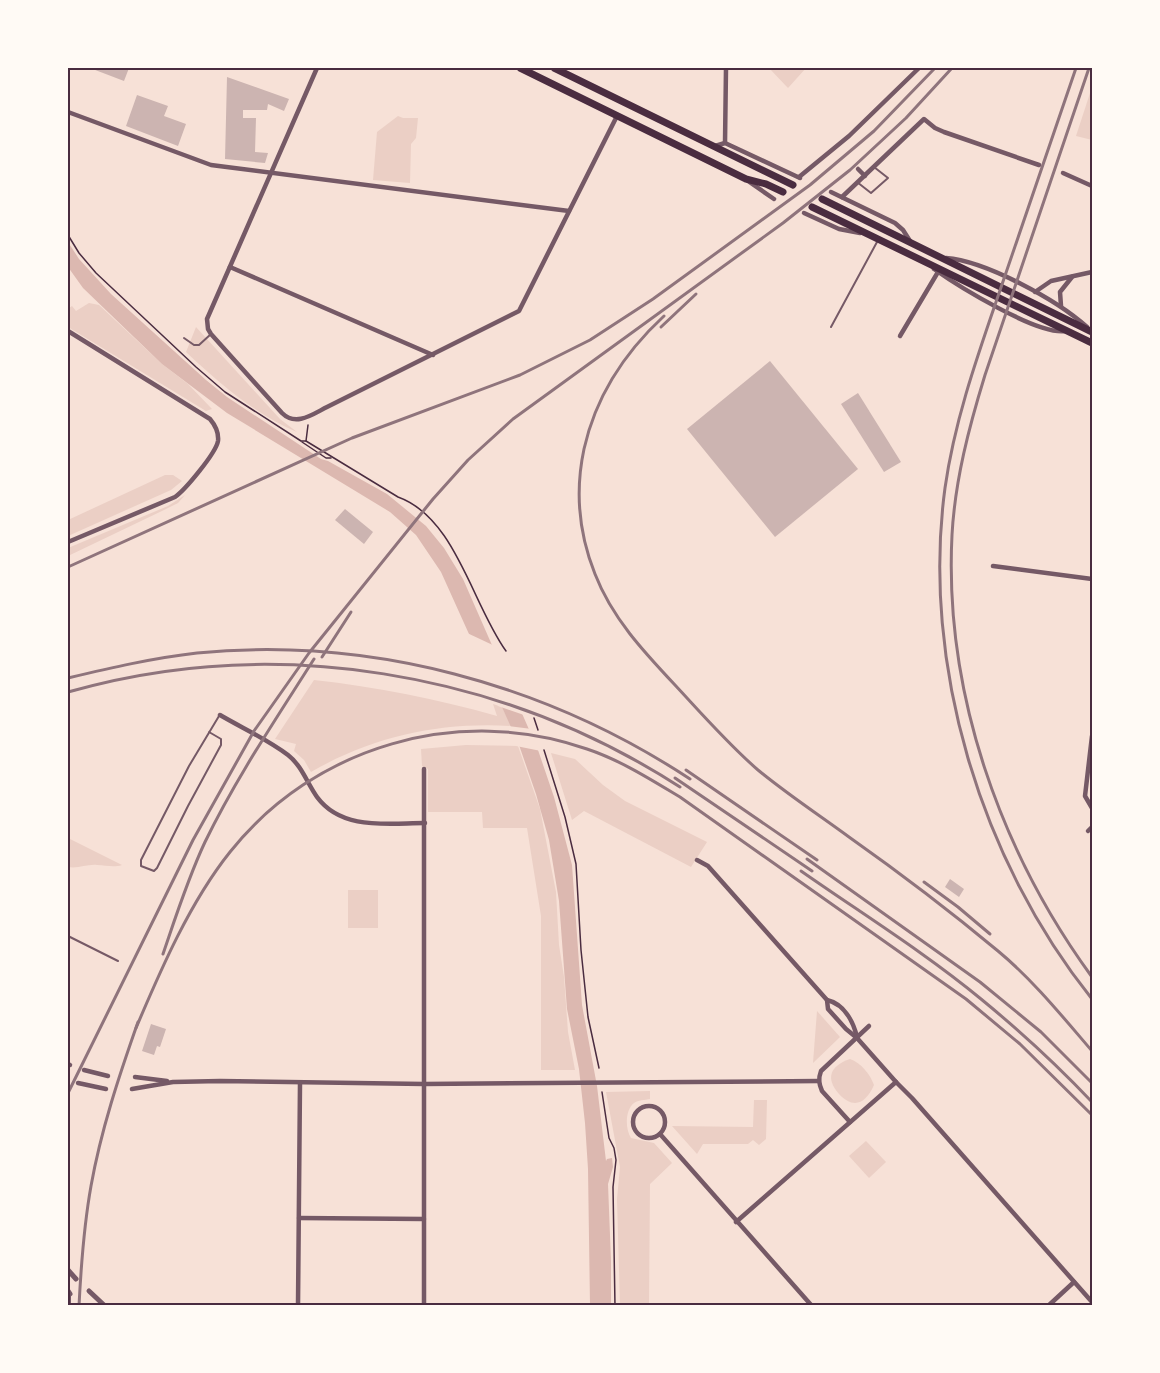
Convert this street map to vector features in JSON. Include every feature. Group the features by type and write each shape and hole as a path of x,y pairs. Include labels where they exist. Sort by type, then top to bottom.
{"main road":[{"path":"520,68 529,70 746,179 766,184 783,192"},
{"path":"554,68 793,185"},
{"path":"617,116 624,101"},
{"path":"822,199 1092,331"},
{"path":"812,207 1092,343"}],"street":[{"path":"317,68 207,319 211,334 290,420 302,419 519,311 617,116"},
{"path":"725,143 726,68"},
{"path":"715,146 725,143 800,178 847,140 919,68"},
{"path":"68,112 211,165 569,211"},
{"path":"842,197 924,119 942,131 1039,165"},
{"path":"868,161 874,167"},
{"path":"858,169 864,176"},
{"path":"1063,173 1092,186"},
{"path":"746,179 774,199"},
{"path":"831,192 895,224 903,230 911,243"},
{"path":"804,213 839,229 864,233"},
{"path":"942,258 973,263 1035,292 1061,306 1092,331"},
{"path":"924,262 975,295 1036,325 1058,332 1068,331"},
{"path":"230,267 433,355"},
{"path":"900,336 938,272"},
{"path":"1035,292 1051,281 1092,272"},
{"path":"1061,306 1059,299 1061,289 1073,276"},
{"path":"68,331 210,419 218,433 217,444 188,485 170,500 68,542"},
{"path":"993,566 1092,579"},
{"path":"220,715 288,755 301,769 319,799 338,815 361,823 425,823"},
{"path":"1092,736 1085,796 1092,808"},
{"path":"424,769 424,1305"},
{"path":"1088,831 1092,827"},
{"path":"697,860 708,866 827,1000 835,1002 853,1022 857,1038"},
{"path":"827,1000 828,1009 912,1098 1092,1302"},
{"path":"850,1122 822,1090 819,1081 821,1071 869,1026"},
{"path":"84,1070 108,1076"},
{"path":"135,1077 172,1082"},
{"path":"132,1089 172,1082 220,1081 424,1084 819,1081"},
{"path":"736,1222 896,1082"},
{"path":"78,1083 106,1089"},
{"path":"298,1305 300,1083"},
{"path":"649,1106 660,1111 665,1122 660,1134 649,1138 638,1133 633,1123 638,1110 649,1106"},
{"path":"660,1134 812,1305"},
{"path":"299,1218 424,1219"},
{"path":"68,1270 76,1279"},
{"path":"1048,1305 1074,1282"},
{"path":"89,1291 105,1305"}],"lane":[{"path":"857,182 871,193 888,178 874,167"},
{"path":"831,327 878,240"},
{"path":"184,338 194,345 199,345 211,334"},
{"path":"209,732 221,739 221,745 157,868 149,871 141,866 141,860 189,766 209,732 215,722 220,715"},
{"path":"68,936 118,961"},
{"path":"69,1293 70,1305"}],"path":[{"path":"68,236 79,253 109,287 225,392 326,458 331,458 398,497 413,503 431,518 450,546 495,636 506,651"},
{"path":"306,441 308,424"},
{"path":"301,441 306,441 329,454 331,458"},
{"path":"534,718 538,730"},
{"path":"544,750 565,817 576,864 588,1017 599,1068"},
{"path":"602,1092 609,1138 616,1160 613,1187 615,1305"}],"shaded area":[{"path":"769,68 806,68 788,88"},
{"path":"1092,87 1092,140 1076,136"},
{"path":"398,116 418,118 416,138 411,144 410,183 373,180 377,132"},
{"path":"68,242 79,259 111,294 227,397 321,459 387,494 426,526 444,548 463,579 538,750 554,797 572,865 582,1005 597,1086 606,1161 612,1158 613,1167 608,1184 611,1305 590,1305 585,1123 579,1069 567,1009 559,901 549,840 519,745 441,572 416,535 390,512 227,413 162,364 83,288 68,267"},
{"path":"89,303 99,305 162,364 188,384 212,409 206,411 68,327 68,309 72,306 76,311"},
{"path":"196,327 280,419 297,432 238,397 186,352"},
{"path":"165,475 173,475 182,481 171,490 68,536 68,520"},
{"path":"185,495 178,503 68,556 68,548 168,506"},
{"path":"314,680 407,694 497,716 493,704 502,707 511,726 458,726 408,734 359,749 311,772 304,760 294,751 296,744 275,739"},
{"path":"466,745 518,746 540,809 556,892 568,1032 575,1070 541,1070 541,916 527,828 483,828 482,812 428,812 428,769 422,766 421,749"},
{"path":"551,753 575,759 603,785 625,801 707,842 691,867 584,811 572,820"},
{"path":"68,838 122,865 68,867"},
{"path":"348,890 378,890 378,928 348,928"},
{"path":"817,1011 840,1037 813,1063"},
{"path":"850,1059 865,1069 874,1085 863,1100 855,1103 844,1099 839,1094 831,1078 838,1065"},
{"path":"650,1091 650,1099 636,1102 629,1110 627,1120 629,1134 631,1138 654,1143 672,1163 650,1184 649,1305 620,1305 617,1199 620,1167 606,1092"},
{"path":"754,1100 767,1100 766,1139 759,1145 753,1140 748,1144 703,1144 697,1154 672,1126 753,1127"},
{"path":"866,1141 886,1162 869,1178 849,1156"}],"pier":[{"path":"465,632 497,647 524,715 498,706"},
{"path":"507,726 532,729 541,751 516,746"}],"building":[{"path":"90,68 129,68 124,81"},
{"path":"227,77 289,99 284,111 268,104 267,110 243,110 243,118 256,118 255,152 268,153 265,163 225,159"},
{"path":"137,95 168,106 164,116 186,124 178,146 126,126"},
{"path":"770,361 858,469 775,537 687,429"},
{"path":"858,393 901,462 884,472 841,404"},
{"path":"345,509 373,532 364,544 335,520"},
{"path":"950,879 964,889 959,897 945,887"},
{"path":"151,1024 166,1029 160,1047 157,1046 154,1055 142,1051"}],"railway":[{"path":"68,567 352,438 520,375 590,340 653,299 810,185 874,131 935,68"},
{"path":"68,1093 193,840 254,731 309,653 433,499 468,460 513,419 783,223 850,170 906,118 952,68"},
{"path":"1076,68 966,394 945,488 940,555 942,623 952,691 968,758 990,823 1019,886 1053,945 1092,999"},
{"path":"1089,68 985,375 968,434 954,514 952,594 958,653 969,711 984,768 1005,823 1030,877 1059,928 1092,977"},
{"path":"661,327 696,294"},
{"path":"664,316 624,360 604,393 589,429 581,465 579,496 585,544 595,574 610,605 652,660 715,729 747,760 780,788 925,892 998,951 1035,986 1092,1051"},
{"path":"322,657 351,612"},
{"path":"68,678 148,660 197,653 262,650 327,652 391,660 454,674 516,693 577,717 635,746 690,779"},
{"path":"163,954 193,869 217,818 314,659"},
{"path":"68,692 146,674 225,666 305,666 384,674 462,690 537,715 610,747 680,787"},
{"path":"136,1028 166,960 202,892 230,852 264,815 303,785 346,761 392,744 440,734 489,731 538,736 599,753 680,797 966,999 1020,1044 1092,1115"},
{"path":"686,770 817,860"},
{"path":"675,778 812,871"},
{"path":"807,859 980,982 1041,1032 1092,1083"},
{"path":"801,871 915,949 996,1011 1092,1102"},
{"path":"924,882 990,934"},
{"path":"79,1306 85,1231 95,1165 111,1103 138,1022"}]}
